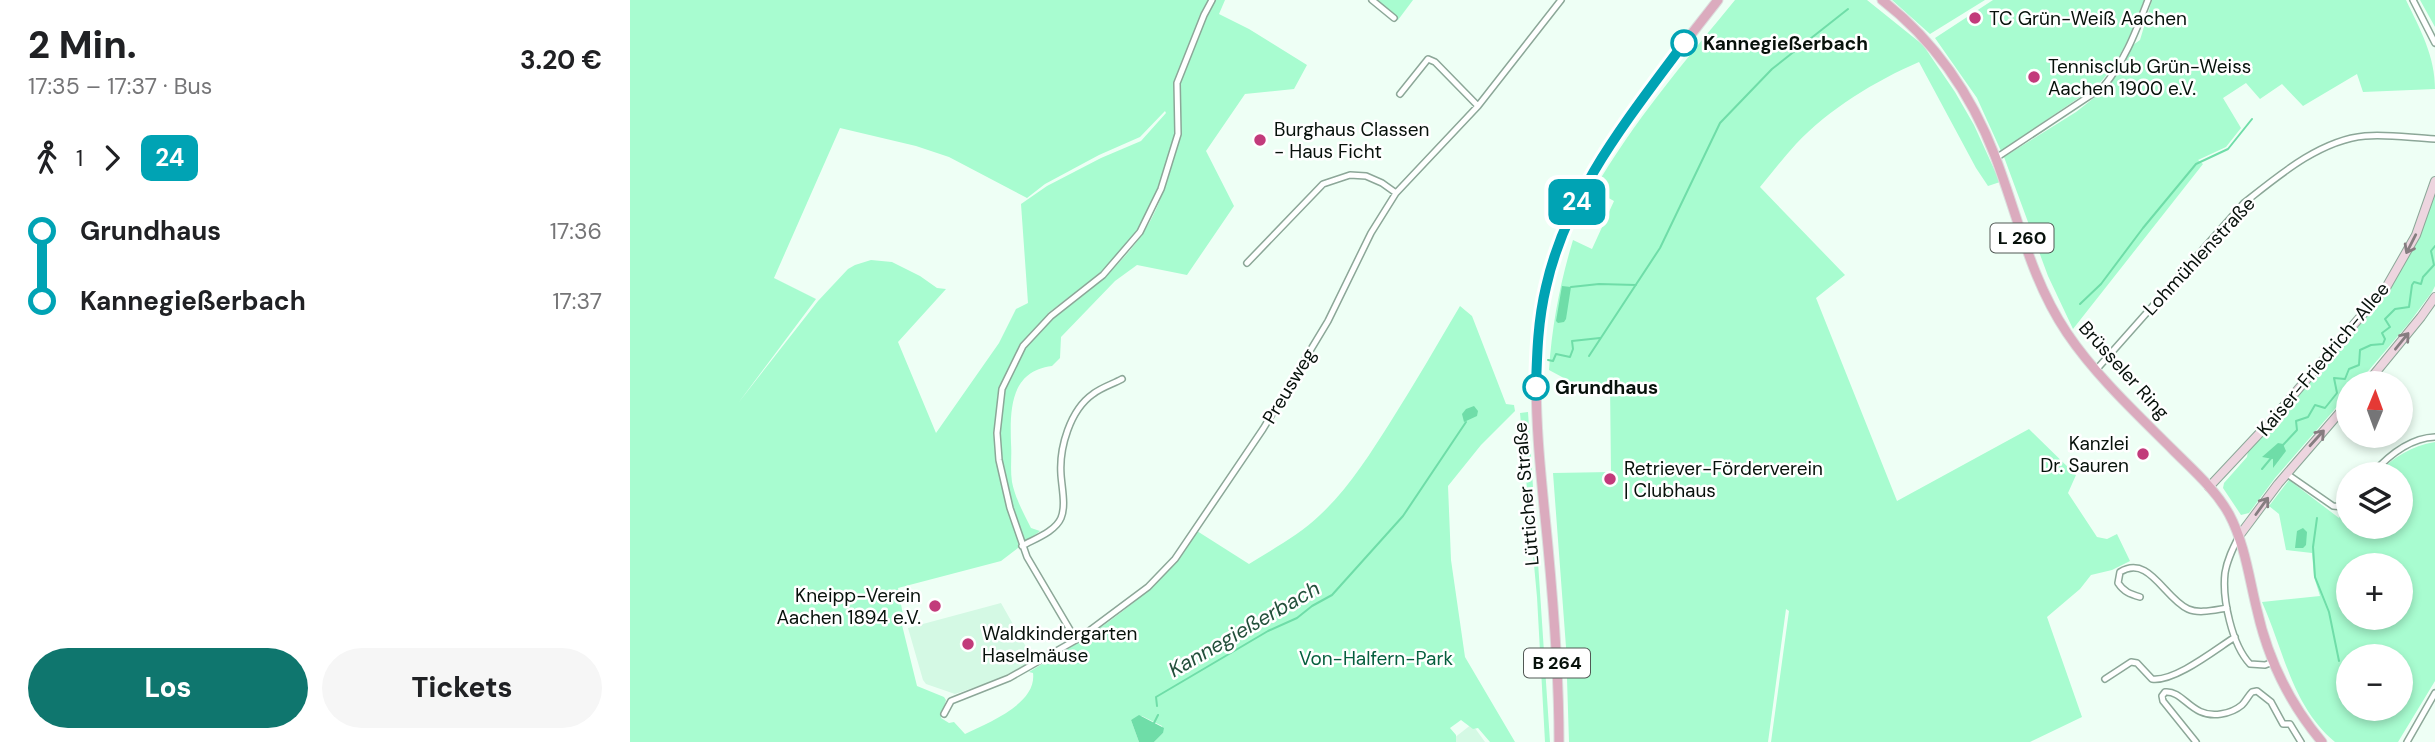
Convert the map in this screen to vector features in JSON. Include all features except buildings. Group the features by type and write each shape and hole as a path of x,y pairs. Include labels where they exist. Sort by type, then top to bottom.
{"main road":[{"name":"Lütticher Straße","path":"1559,742 1556,645 1536,401 1537,344 1546,285 1564,229 1603,156 1718,0"},
{"name":"Brüsseler Ring","path":"1882,0 1926,39 1953,73 1972,104 1996,158 2031,266 2046,299 2067,334 2096,370 2209,487 2228,514 2239,536 2257,612 2273,662 2302,716 2322,742"}],"street":[{"path":"1076,640 1022,546 1010,508 999,460 997,418 1002,389 1023,346 1051,316 1103,275 1140,232 1161,189 1178,134 1177,83 1212,0"},
{"path":"1373,0 1394,18"},
{"name":"Preusweg","path":"944,714 951,701 1009,678 1076,640 1148,587 1181,550 1276,408 1328,321 1371,233 1396,193 1478,106 1561,0"},
{"path":"1996,158 2103,87 2124,56 2148,0"},
{"path":"2413,0 2435,43"},
{"path":"1400,94 1428,59 1435,62 1478,106"},
{"name":"Lohmühlenstraße","path":"2096,370 2244,203 2271,181 2311,155 2344,140 2389,135 2435,139"},
{"path":"1247,263 1323,184 1350,175 1366,176 1396,193"},
{"name":"Kaiser-Friedrich-Allee","path":"2209,487 2270,422 2387,286 2416,235 2435,181"},
{"path":"2377,371 2435,297"},
{"path":"1022,546 1056,526 1061,519 1062,447 1070,423 1090,396 1122,379"},
{"path":"2273,662 2265,665 2250,664 2235,637 2227,608 2227,561 2239,536 2336,417"},
{"path":"2384,462 2405,446 2435,437"},
{"path":"2287,474 2336,506"},
{"path":"2140,597 2122,589 2118,583 2120,572 2131,567 2143,569 2189,610 2227,608"},
{"path":"2105,679 2131,663 2137,663 2152,679 2164,678 2176,674 2235,637"},
{"path":"2196,742 2163,701 2165,692 2175,693 2201,713 2211,715 2232,711 2242,705 2252,692 2258,691 2272,702 2283,724 2290,724 2302,716"},
{"path":"2407,742 2435,693"},
{"path":"2290,724 2301,742"}],"shaded area":[{"path":"1562,286 1571,287 1566,319 1558,323 1556,321"},
{"path":"1474,406 1478,411 1477,416 1464,422 1462,414"},
{"path":"2278,443 2283,444 2286,451 2273,468 2273,459 2262,457"},
{"path":"2303,528 2307,532 2306,545 2303,548 2295,548 2297,531"},
{"name":"Waldkindergarten Haselmäuse","path":"1001,603 1034,661 996,680 955,694 926,684 908,628"},
{"path":"1139,715 1164,728 1154,742 1139,742 1131,720"},
{"path":"1472,724 1485,742 1449,742"}],"green space":[{"name":"Von-Halfern-Park","path":"630,0 1225,0 1219,14 1307,65 1294,89 1245,94 1206,151 1234,206 1187,275 1137,265 1115,281 1061,337 1060,358 1052,366 1038,369 1020,384 1012,405 1012,482 1017,500 1031,528 1040,531 1001,561 898,588 902,625 917,686 944,697 946,700 941,718 949,723 954,722 965,734 998,718 1020,703 1032,684 1033,673 1029,672 1078,643 1122,612 1161,576 1197,531 1249,564 1295,535 1331,505 1358,470 1400,407 1460,306 1472,316 1506,404 1514,405 1515,411 1481,445 1448,486 1451,560 1465,657 1515,742 1490,742 1478,728 1473,729 1461,720 1450,728 1456,735 1456,742 1154,742 1163,733 1162,726 1142,716 1131,720 1139,742 630,742","holes":["1165,111 1141,141 1047,186 1021,204 1028,303 1016,309 999,343 936,433 898,342 946,289 937,288 892,262 871,260 848,269 818,301 739,402 816,299 774,278 840,128 916,146 949,157 1027,198 1045,184 1140,137","1176,132 1180,137 1165,187 1143,233 1124,258 1101,280 1052,318 1048,313 1110,264 1140,229 1157,194"]},
{"path":"1374,0 1413,0 1398,20"},
{"path":"1735,0 1867,0 1923,45 1974,125 2000,182 1988,186 1919,62 1869,87 1823,119 1796,144 1760,187 1845,275 1816,298 1897,501 2029,429 2076,475 2068,493 2097,537 2107,539 2117,534 2130,561 2112,570 2091,575 2080,589 2047,617 2082,717 2030,742 1771,742 1789,611 1786,609 1768,742 1569,742 1566,647 1553,473 1611,472 1610,384 1569,386 1562,377 1549,370 1560,288 1573,240 1592,249 1614,201 1594,190 1609,165 1660,92"},
{"path":"1892,0 1985,0 1930,34"},
{"name":"Tennisclub Grün-Weiss Aachen 1900 e.V.","path":"1993,0 2144,0 2120,55 2099,84 2001,151 1977,98 1935,38"},
{"path":"2152,0 2406,0 2430,54 2435,89 2363,92 2357,74 2303,106 2282,84 2260,99 2246,83 2223,98 2241,128 2226,147 2198,160 2203,164 2073,329 2048,276 2004,157 2076,112 2104,90 2120,71 2133,45 2140,40"},
{"path":"2420,0 2435,0 2435,27"},
{"path":"2435,191 2435,286 2432,292 2368,371 2336,371 2336,408 2275,478 2249,513 2241,515 2223,488 2224,483 2247,457 2248,451 2365,319 2387,291 2414,247"},
{"path":"1528,412 1550,742 1545,742 1537,597 1520,413"},
{"path":"2435,442 2435,681 2413,717 2413,644 2336,644 2336,721 2411,721 2398,742 2335,742 2320,728 2299,695 2262,602 2320,596 2314,577 2312,553 2286,550 2279,514 2269,506 2289,480 2336,516 2336,539 2413,539 2413,462 2389,462 2418,446"}],"waterway":[{"name":"Kannegießerbach","path":"1589,356 1660,248 1720,123 1772,69 1848,9"},
{"path":"2080,304 2101,284 2196,164 2228,149 2252,119"},
{"path":"2283,445 2297,430 2296,421 2308,417 2315,405 2325,408 2337,393 2334,378 2345,379 2349,369 2359,365 2360,350 2383,344 2385,339 2382,333 2390,327 2385,319 2395,309 2409,307 2412,285 2414,282 2421,284 2423,277 2434,265 2431,251 2435,246"},
{"path":"1571,287 1599,284 1636,285"},
{"path":"1548,360 1553,361 1556,354 1570,357 1572,341 1600,338"},
{"name":"Kannegießerbach","path":"1157,706 1156,697 1268,631 1297,618 1332,595 1403,516 1466,422"},
{"path":"2262,469 2272,457"},
{"path":"2317,518 2313,547 2315,577 2329,612 2336,646"},
{"path":"1154,723 1158,715"}],"bus line":[{"name":"24","path":"1536,387 1537,344 1542,305 1564,229 1603,156 1684,43"}],"place":[{"name":"TC Grün-Weiß Aachen","path":"1975,18"},
{"name":"Kannegießerbach","path":"1684,43"},
{"name":"Tennisclub Grün-Weiss Aachen 1900 e.V.","path":"2034,77"},
{"name":"Burghaus Classen - Haus Ficht","path":"1260,140"},
{"name":"Grundhaus","path":"1536,387"},
{"name":"Kanzlei Dr. Sauren","path":"2143,454"},
{"name":"Retriever-Förderverein | Clubhaus","path":"1610,479"},
{"name":"Kneipp-Verein Aachen 1894 e.V.","path":"935,606"},
{"name":"Waldkindergarten Haselmäuse","path":"968,644"}]}
